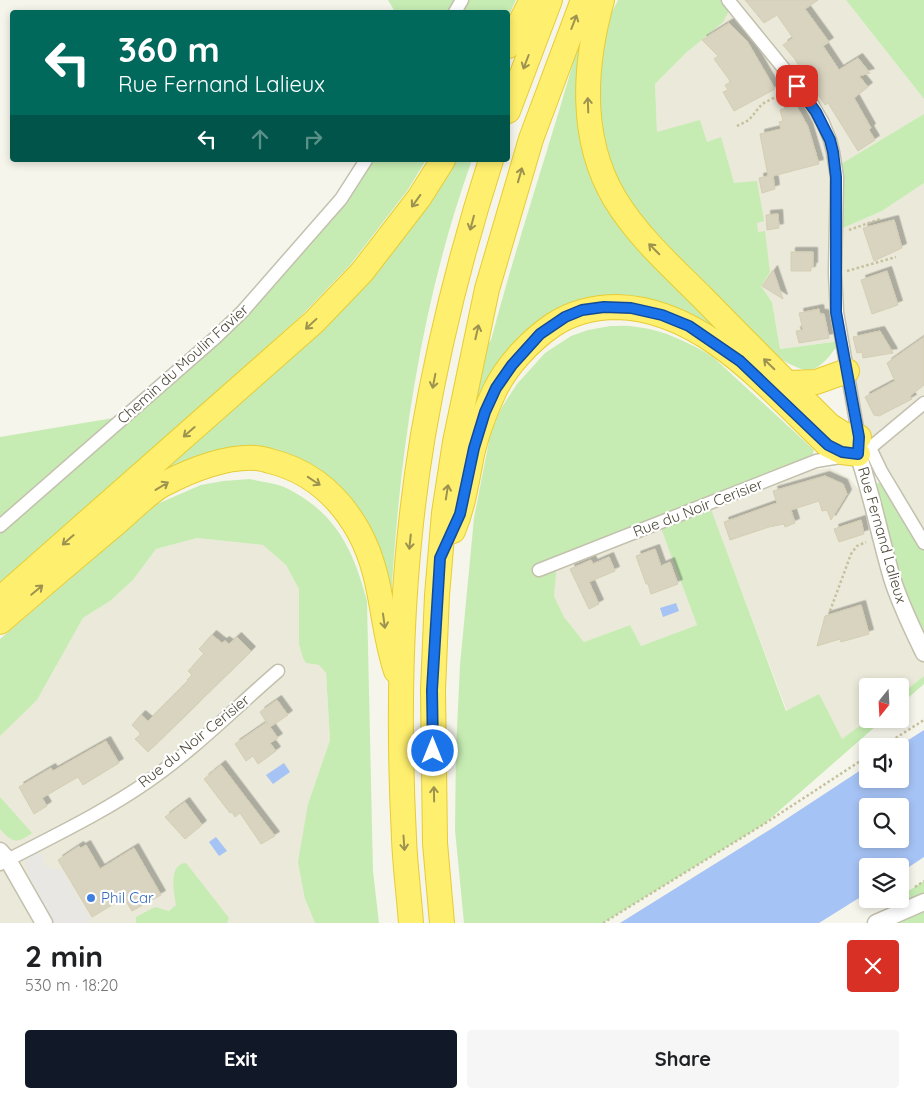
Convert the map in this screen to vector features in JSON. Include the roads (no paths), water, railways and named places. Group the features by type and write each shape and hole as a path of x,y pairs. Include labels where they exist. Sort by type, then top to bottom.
{"highway":[{"path":"510,42 532,0"},
{"path":"510,106 550,0"},
{"path":"442,923 435,843 432,690 444,513 455,442 487,289 531,139 583,0"},
{"path":"602,0 596,24 588,96 589,126 596,155 605,180 616,200 646,240 788,383 836,430 850,436 862,447"},
{"path":"0,599 314,322 362,272 419,198 442,162"},
{"path":"411,923 404,839 402,689 405,592 413,511 423,436 439,354 457,278 490,162"},
{"path":"440,558 460,514 474,448 485,412 496,388 512,365 540,334 565,317 582,310 604,307 631,308 662,315 689,326 740,361 828,445 842,452 862,447"},
{"path":"788,383 816,382 847,371"},
{"path":"0,622 160,486 204,467 230,460 256,458 288,466 315,480 335,498 359,532 375,570 381,594 388,648 402,689"}],"street":[{"name":"Rue Fernand Lalieux","path":"728,0 816,112 830,140 836,177 836,312 869,484 892,578 904,613 924,653"},
{"name":"Chemin du Moulin Favier","path":"0,526 215,338 242,312 341,199 365,162"},
{"path":"862,447 924,403"},
{"name":"Rue Fernand Lalieux","path":"862,447 881,471 924,543"},
{"name":"Rue du Noir Cerisier","path":"539,570 816,461 862,447"},
{"name":"Rue du Noir Cerisier","path":"3,858 124,797 148,781 177,759 278,671"},
{"path":"3,858 44,923"},
{"path":"876,923 924,902"}],"water":[{"path":"676,603 679,611 663,617 660,608"},
{"path":"924,730 924,857 909,867 909,858 859,858 859,898 819,923 620,923 771,829 859,771 859,788 909,788 909,740"},
{"path":"284,763 290,772 273,784 266,775"},
{"path":"216,837 227,851 219,856 209,842"}],"place":[{"name":"Phil Car","path":"91,898"}]}
